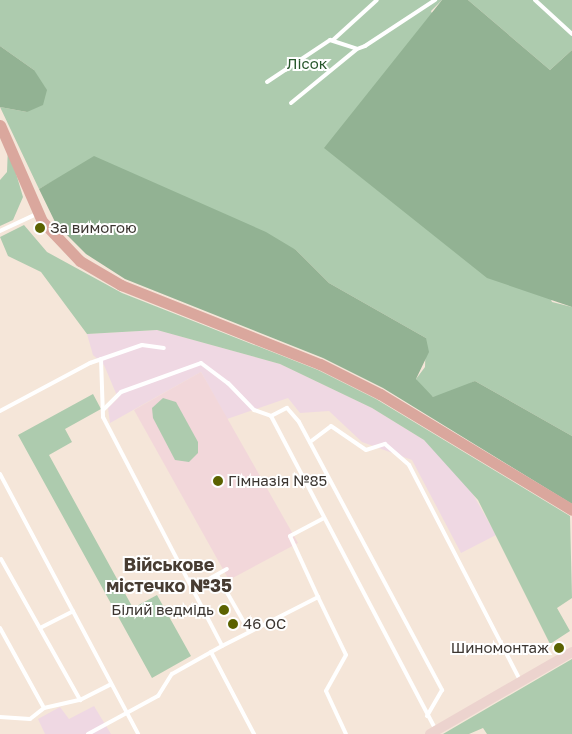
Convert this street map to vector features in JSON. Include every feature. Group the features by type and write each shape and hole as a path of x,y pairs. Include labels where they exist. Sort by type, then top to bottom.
{"main road":[{"path":"0,125 39,213 60,243 99,273 380,394 572,510"}],"street":[{"path":"433,733 523,684 572,652"}],"lane":[{"path":"267,82 334,40 377,0"},
{"path":"291,103 356,49 435,0"},
{"path":"535,0 572,34"},
{"path":"334,40 356,49"},
{"path":"0,231 39,213"},
{"path":"0,411 101,359 142,345 164,348"},
{"path":"101,359 103,410 119,454 222,646"},
{"path":"103,410 121,392 201,363 228,383 254,410 271,416 427,716 433,733"},
{"path":"271,416 281,408 290,410 310,442 442,690 427,716"},
{"path":"310,442 331,426 366,450 385,444 409,465 523,684"},
{"path":"0,474 138,734"},
{"path":"324,518 290,536 346,655 326,691 346,734"},
{"path":"1,558 80,700"},
{"path":"191,589 227,569"},
{"path":"217,575 249,632"},
{"path":"88,734 158,696 172,674 222,646 318,598"},
{"path":"40,628 73,611"},
{"path":"0,628 44,708"},
{"path":"211,652 254,734"},
{"path":"0,717 20,721 44,708 80,700 111,684"}],"shaded area":[{"path":"157,330 280,364 372,408 424,440 465,480 496,535 461,553 412,460 362,442 329,411 300,413 288,398 227,419 201,372 110,423 108,408 118,398 104,365 93,355 87,334"},
{"name":"Гімназія №85","path":"201,372 298,543 229,580 134,410"},
{"path":"94,706 111,734 45,734 38,719 60,707 69,719"}],"green space":[{"name":"Лісок","path":"0,0 442,0 431,11 552,302 572,307 572,436 475,381 445,396 433,397 423,391 416,379 425,367 426,338 329,283 296,250 73,170 39,189 0,107 27,112 34,70 0,46"},
{"path":"442,0 468,0 550,70 572,50 572,307 487,278 324,148"},
{"path":"468,0 572,0 572,50 550,70"},
{"path":"0,46 34,70 47,90 43,105 27,112 0,107"},
{"path":"8,146 23,197 13,220 0,226 0,180 7,172"},
{"path":"94,156 266,232 296,250 329,283 426,338 429,352 416,379 433,397 475,381 572,436 572,504 383,388 323,358 125,279 86,254 56,224 39,189"},
{"path":"24,225 47,252 122,293 318,370 376,399 570,516 572,598 557,608 570,631 550,644 478,500 424,440 372,408 280,364 157,330 87,334 41,272 8,256 0,237"},
{"path":"93,394 101,409 65,429 72,442 49,455 133,608 157,595 191,656 152,678 18,435"},
{"path":"163,398 176,402 198,442 198,453 189,462 175,460 153,418 152,408"},
{"path":"572,659 572,734 487,734 483,728 469,734 443,734"}],"place":[{"name":"За вимогою","path":"40,228"},
{"name":"Гімназія №85","path":"218,481"},
{"name":"Білий ведмідь","path":"224,610"},
{"name":"46 ОС","path":"233,624"},
{"name":"Шиномонтаж","path":"559,648"}],"district":[{"name":"Військове містечко №35","path":"169,575"}]}
